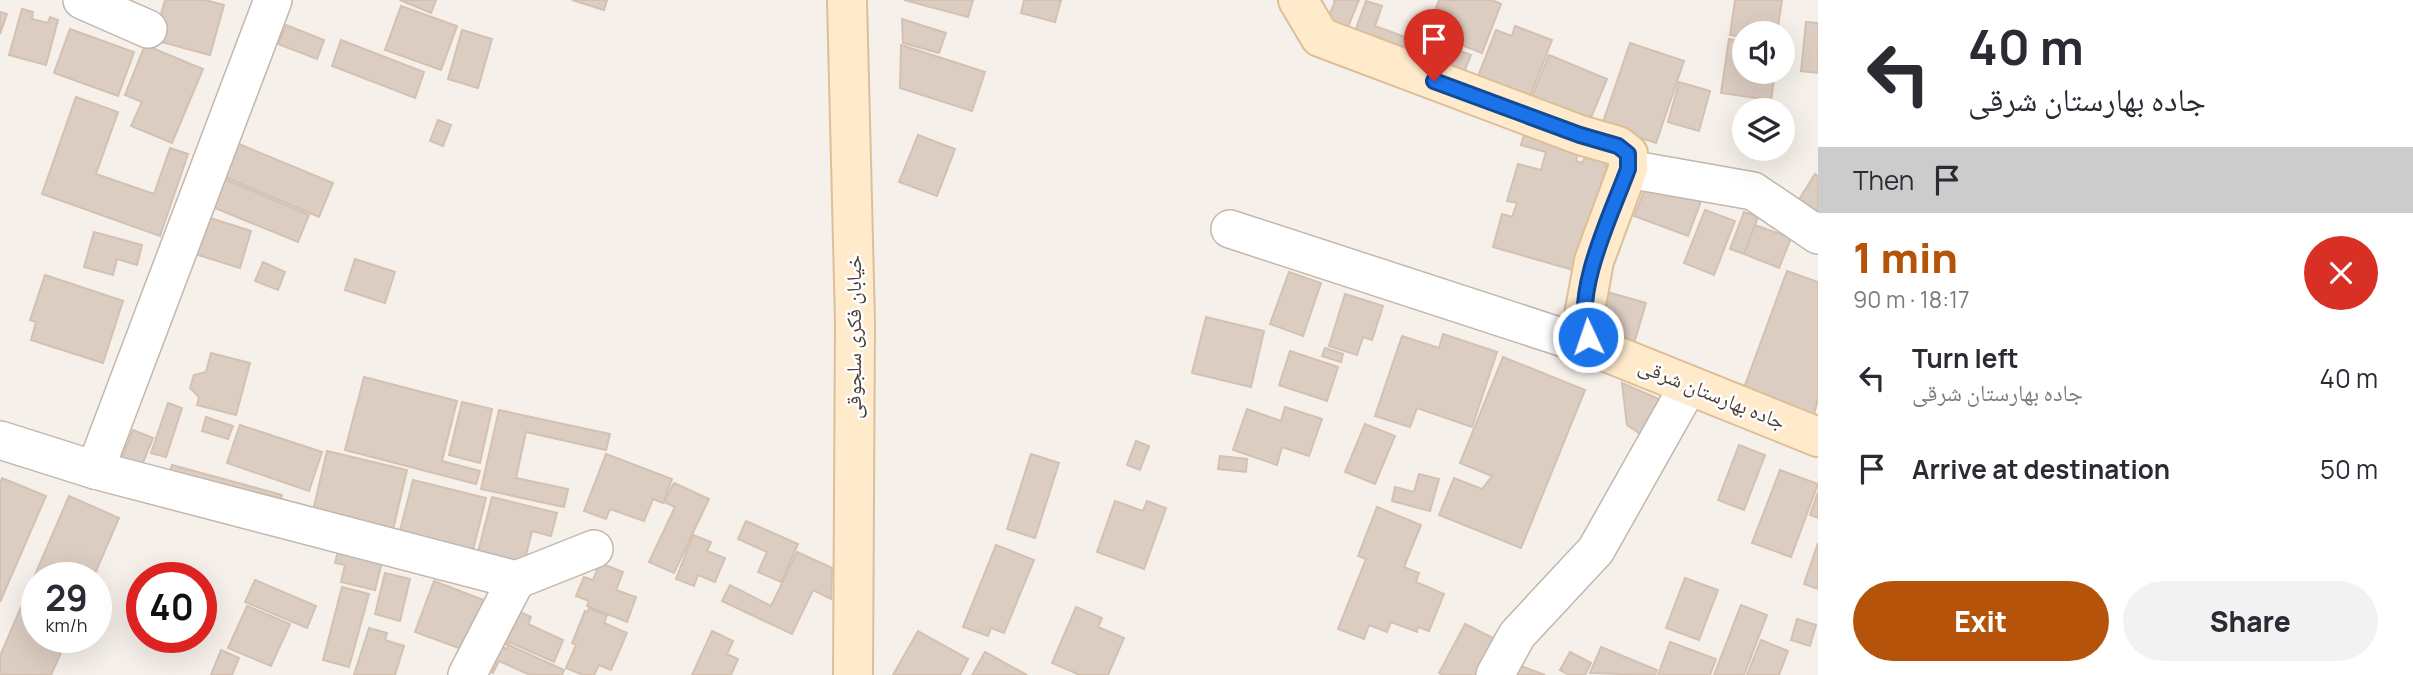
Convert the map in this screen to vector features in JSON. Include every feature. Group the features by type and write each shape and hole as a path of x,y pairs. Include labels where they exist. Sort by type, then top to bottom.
{"street":[{"path":"82,0 148,29"},
{"path":"95,470 273,0"},
{"name":"خیابان فکری سلجوقی","path":"847,0 855,323 853,675"},
{"path":"1298,0 1320,37 1580,135 1618,146 1628,154 1628,169 1594,261 1583,321 1588,337 1604,351"},
{"path":"1628,169 1753,191 1818,235"},
{"path":"1230,229 1604,351"},
{"name":"جاده بهارستان شرقی","path":"1604,351 1818,436"},
{"path":"1495,675 1517,635 1597,550 1689,385"},
{"path":"0,440 95,470 516,580 594,549"},
{"path":"467,675 516,580"}],"building":[{"path":"165,0 205,0 224,5 210,55 154,40"},
{"path":"400,0 436,0 431,13"},
{"path":"572,0 607,0 604,10"},
{"path":"904,0 973,0 968,17"},
{"path":"1024,0 1061,0 1055,22 1021,13"},
{"path":"1333,0 1359,0 1347,29 1327,21 1335,1"},
{"path":"1439,0 1492,0 1501,4 1482,53 1427,32"},
{"path":"1735,0 1782,0 1779,21 1732,21"},
{"path":"1366,1 1382,6 1375,26 1419,42 1421,37 1471,55 1462,77 1353,37"},
{"path":"401,6 457,26 441,70 385,50"},
{"path":"22,9 33,12 32,19 48,23 50,17 58,20 46,65 9,55"},
{"path":"0,12 7,14 0,34"},
{"path":"902,19 946,33 939,53 903,43"},
{"path":"1806,22 1818,23 1818,73 1801,71"},
{"path":"286,25 324,40 317,59 278,44"},
{"path":"1515,26 1552,40 1527,104 1475,84 1496,30 1512,36"},
{"path":"70,29 134,52 118,96 54,73"},
{"path":"462,30 492,39 478,88 448,79"},
{"path":"1729,39 1732,40 1732,84 1773,84 1771,98 1721,93"},
{"path":"341,40 424,72 415,98 332,66"},
{"path":"1630,43 1684,61 1656,143 1602,125"},
{"path":"145,45 203,69 172,143 131,126 142,102 125,95"},
{"path":"901,45 985,72 972,111 900,88"},
{"path":"1549,55 1607,79 1588,125 1530,102"},
{"path":"1679,82 1710,91 1699,131 1668,122"},
{"path":"76,97 118,112 96,174 154,194 170,148 188,154 160,236 42,194"},
{"path":"438,120 451,125 443,146 430,141"},
{"path":"1526,127 1581,143 1576,161 1582,163 1590,149 1602,156 1606,166 1608,178 1580,272 1493,247 1502,214 1512,217 1517,203 1507,201 1518,164 1541,170 1546,152 1521,145"},
{"path":"918,135 955,149 937,196 899,182"},
{"path":"239,144 333,183 319,217 225,177"},
{"path":"1815,174 1818,176 1818,227 1792,211"},
{"path":"222,178 309,215 298,242 210,206"},
{"path":"1648,181 1701,201 1688,236 1634,216"},
{"path":"1705,210 1735,221 1714,275 1684,263"},
{"path":"1744,212 1758,217 1744,254 1730,249"},
{"path":"207,217 251,231 240,268 195,254"},
{"path":"1755,225 1791,238 1779,268 1744,254"},
{"path":"94,232 142,245 137,265 117,259 113,275 84,267"},
{"path":"355,259 395,272 385,303 345,290"},
{"path":"263,262 285,272 278,290 255,281"},
{"path":"1787,271 1818,282 1818,399 1812,422 1741,396"},
{"path":"1289,272 1321,283 1303,336 1270,324"},
{"path":"45,275 123,301 103,363 31,340 36,322 30,320"},
{"path":"1604,291 1646,303 1632,350 1591,338"},
{"path":"1345,294 1383,306 1372,340 1363,337 1357,355 1329,346"},
{"path":"1206,317 1264,331 1251,387 1192,373"},
{"path":"1443,334 1497,352 1472,427 1417,408 1410,427 1375,416 1402,336 1439,348"},
{"path":"1325,348 1343,354 1341,362 1322,356"},
{"path":"1290,351 1338,367 1327,401 1279,385"},
{"path":"211,353 250,363 236,415 197,405 199,397 190,388 194,375 206,372"},
{"path":"1503,357 1585,390 1521,548 1439,515 1454,478 1482,489 1492,476 1460,463"},
{"path":"364,377 457,401 442,461 480,471 476,484 345,450"},
{"path":"1622,383 1666,402 1652,442 1627,425"},
{"path":"462,402 492,409 480,463 449,455"},
{"path":"168,403 182,408 166,457 151,453"},
{"path":"1285,407 1322,419 1309,456 1282,447 1277,465 1233,450 1247,409 1281,421"},
{"path":"499,410 610,434 606,450 526,432 516,478 568,489 564,507 481,489"},
{"path":"206,417 233,426 228,439 202,431"},
{"path":"1365,424 1395,436 1375,484 1345,472"},
{"path":"240,425 322,452 309,491 227,463"},
{"path":"133,430 153,438 140,470 120,462"},
{"path":"1136,441 1149,446 1140,470 1127,465"},
{"path":"1739,445 1765,455 1744,510 1718,500"},
{"path":"327,451 407,470 392,534 312,515"},
{"path":"606,454 672,479 663,503 653,499 644,521 610,509 606,519 584,511"},
{"path":"1031,454 1059,463 1035,538 1007,529"},
{"path":"1220,456 1247,459 1246,472 1218,469"},
{"path":"172,465 282,495 278,509 168,478"},
{"path":"1780,470 1818,484 1791,557 1752,543"},
{"path":"1419,474 1439,479 1430,511 1392,501 1395,487 1414,492"},
{"path":"2,478 46,496 0,602 0,483"},
{"path":"413,480 486,498 470,562 397,542"},
{"path":"674,483 709,499 674,573 649,562 675,507 664,502"},
{"path":"1818,492 1818,518 1810,515"},
{"path":"69,496 119,518 100,562 41,562"},
{"path":"492,497 557,513 551,536 532,531 522,571 476,560"},
{"path":"1115,501 1143,511 1147,501 1166,508 1144,569 1097,552"},
{"path":"1377,507 1421,525 1404,567 1419,573 1416,582 1444,594 1429,631 1418,627 1417,632 1391,622 1387,632 1369,625 1364,639 1338,629 1366,559 1358,556"},
{"path":"746,521 798,544 781,582 758,572 767,552 738,539"},
{"path":"693,535 711,542 707,551 725,558 715,582 698,575 694,586 676,579"},
{"path":"340,543 385,549 375,590 341,582 345,565 335,563"},
{"path":"1818,543 1818,589 1804,584"},
{"path":"996,545 1034,560 1004,633 991,628 988,636 963,627"},
{"path":"797,552 832,568 831,599 813,590 792,634 722,601 730,585 771,606"},
{"path":"600,563 623,572 616,590 636,597 627,622 587,606 589,601 576,596 584,577 593,580"},
{"path":"385,573 410,579 400,621 375,614"},
{"path":"1685,578 1718,590 1699,640 1666,628"},
{"path":"255,580 316,606 307,628 245,602"},
{"path":"434,581 494,604 475,654 415,632"},
{"path":"342,587 369,594 349,667 323,660"},
{"path":"1741,605 1767,615 1744,675 1714,675"},
{"path":"247,606 290,624 271,666 228,648"},
{"path":"507,606 531,617 528,624 563,640 554,662 509,642 507,645 492,638"},
{"path":"21,607 21,653 61,653 51,675 0,675 0,656"},
{"path":"1076,607 1102,618 1098,627 1124,638 1108,675 1080,675 1052,663"},
{"path":"589,608 607,615 604,623 627,633 611,670 599,665 594,675 583,675 566,668 576,645 572,643 585,611 588,612"},
{"path":"1797,619 1816,625 1810,646 1791,640"},
{"path":"1465,624 1497,640 1478,675 1443,675 1439,673"},
{"path":"369,628 387,633 385,640 404,646 395,675 354,675"},
{"path":"712,631 733,641 727,654 738,659 731,675 692,675"},
{"path":"918,631 968,659 960,675 893,675"},
{"path":"1761,640 1788,651 1779,675 1747,675"},
{"path":"492,642 507,649 509,645 564,670 562,675 530,675 499,661 493,673 480,667"},
{"path":"1670,642 1716,659 1710,675 1658,675"},
{"path":"1601,647 1657,670 1655,675 1590,673"},
{"path":"221,650 239,658 232,675 211,675"},
{"path":"985,652 1027,675 972,675"},
{"path":"1570,652 1591,663 1585,675 1569,675 1560,670"},
{"path":"1511,662 1545,675 1506,675"}],"route":[{"path":"1434,81 1580,135 1618,146 1628,154 1628,169 1594,261 1583,321 1588,337"}]}
